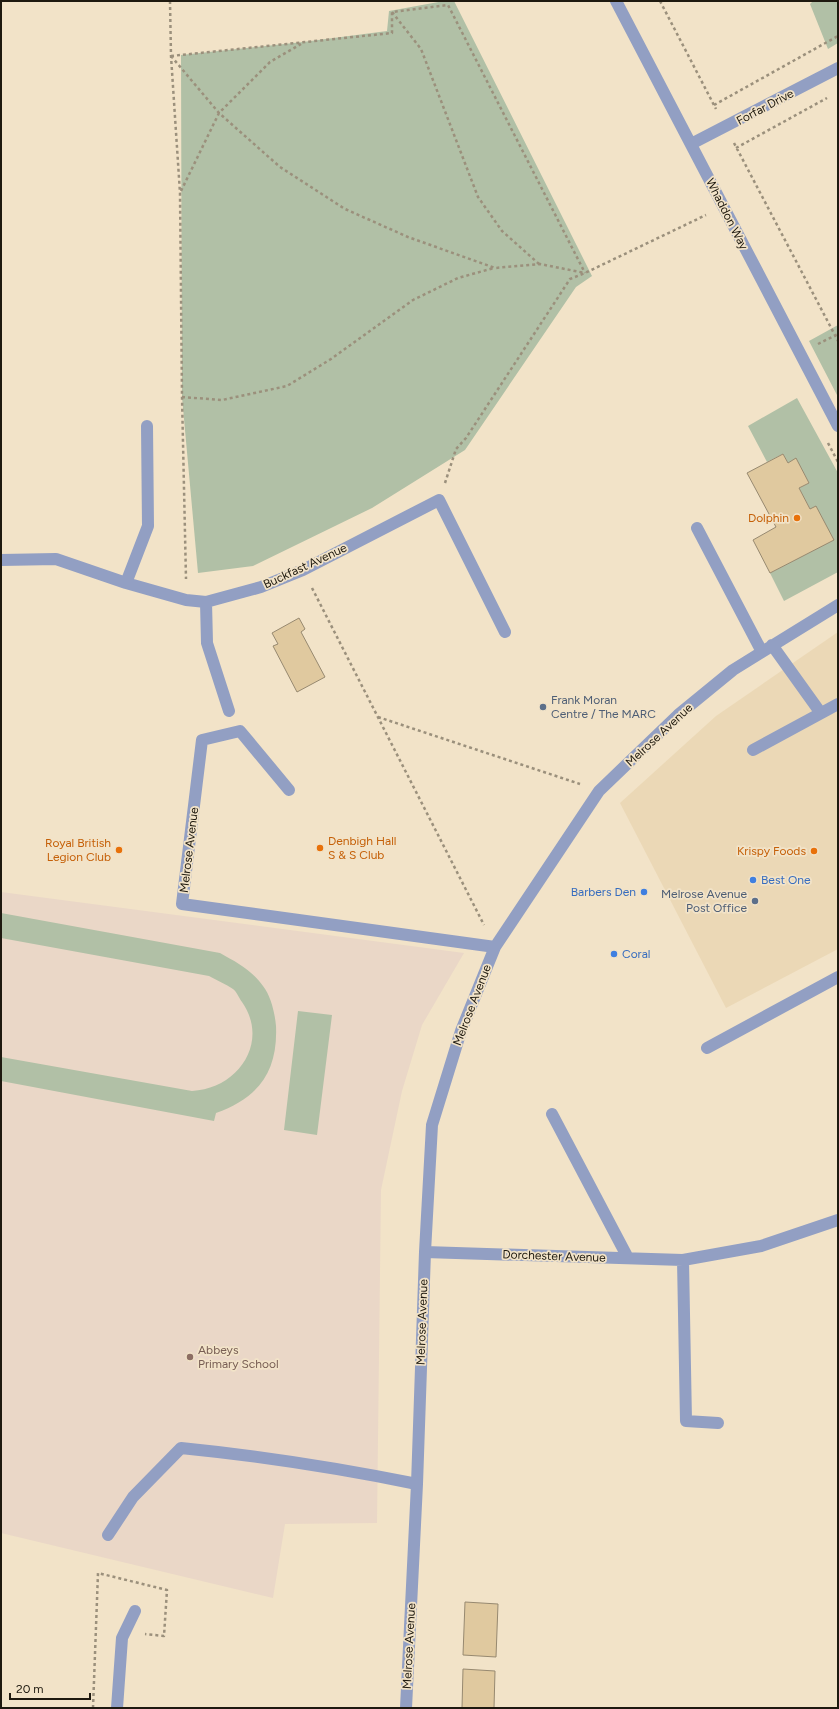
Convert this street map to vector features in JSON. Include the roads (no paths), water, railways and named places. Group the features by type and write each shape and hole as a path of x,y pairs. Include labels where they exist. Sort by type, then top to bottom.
{"street":[{"name":"Whaddon Way","path":"616,1 838,426"},
{"name":"Forfar Drive","path":"691,144 726,128 838,68"},
{"path":"126,583 148,526 147,426"},
{"name":"Buckfast Avenue","path":"1,560 56,559 126,583 186,600 206,602 261,587 303,570 439,500 505,632"},
{"path":"697,528 767,648 820,712"},
{"path":"206,602 207,643 229,711"},
{"name":"Melrose Avenue","path":"406,1708 417,1484 425,1252 432,1125 461,1031 495,947 599,791 678,715 733,670 838,605"},
{"path":"753,750 820,712 838,704"},
{"name":"Melrose Avenue","path":"289,790 240,730 202,740 182,904 495,947"},
{"path":"707,1048 838,977"},
{"path":"552,1114 628,1258"},
{"name":"Dorchester Avenue","path":"425,1252 684,1260 761,1246 837,1223"},
{"path":"684,1260 686,1422 718,1423"},
{"path":"108,1535 133,1497 181,1448 261,1456 353,1470 417,1484"},
{"path":"117,1708 122,1638 134,1611"}],"place":[{"name":"Dolphin","path":"797,518"},
{"name":"Frank Moran Centre / The MARC","path":"543,707"},
{"name":"Denbigh Hall S & S Club","path":"320,848"},
{"name":"Royal British Legion Club","path":"119,850"},
{"name":"Krispy Foods","path":"814,851"},
{"name":"Best One","path":"753,880"},
{"name":"Barbers Den","path":"644,892"},
{"name":"Melrose Avenue Post Office","path":"755,901"},
{"name":"Coral","path":"614,954"},
{"name":"Abbeys Primary School","path":"190,1357"}]}
